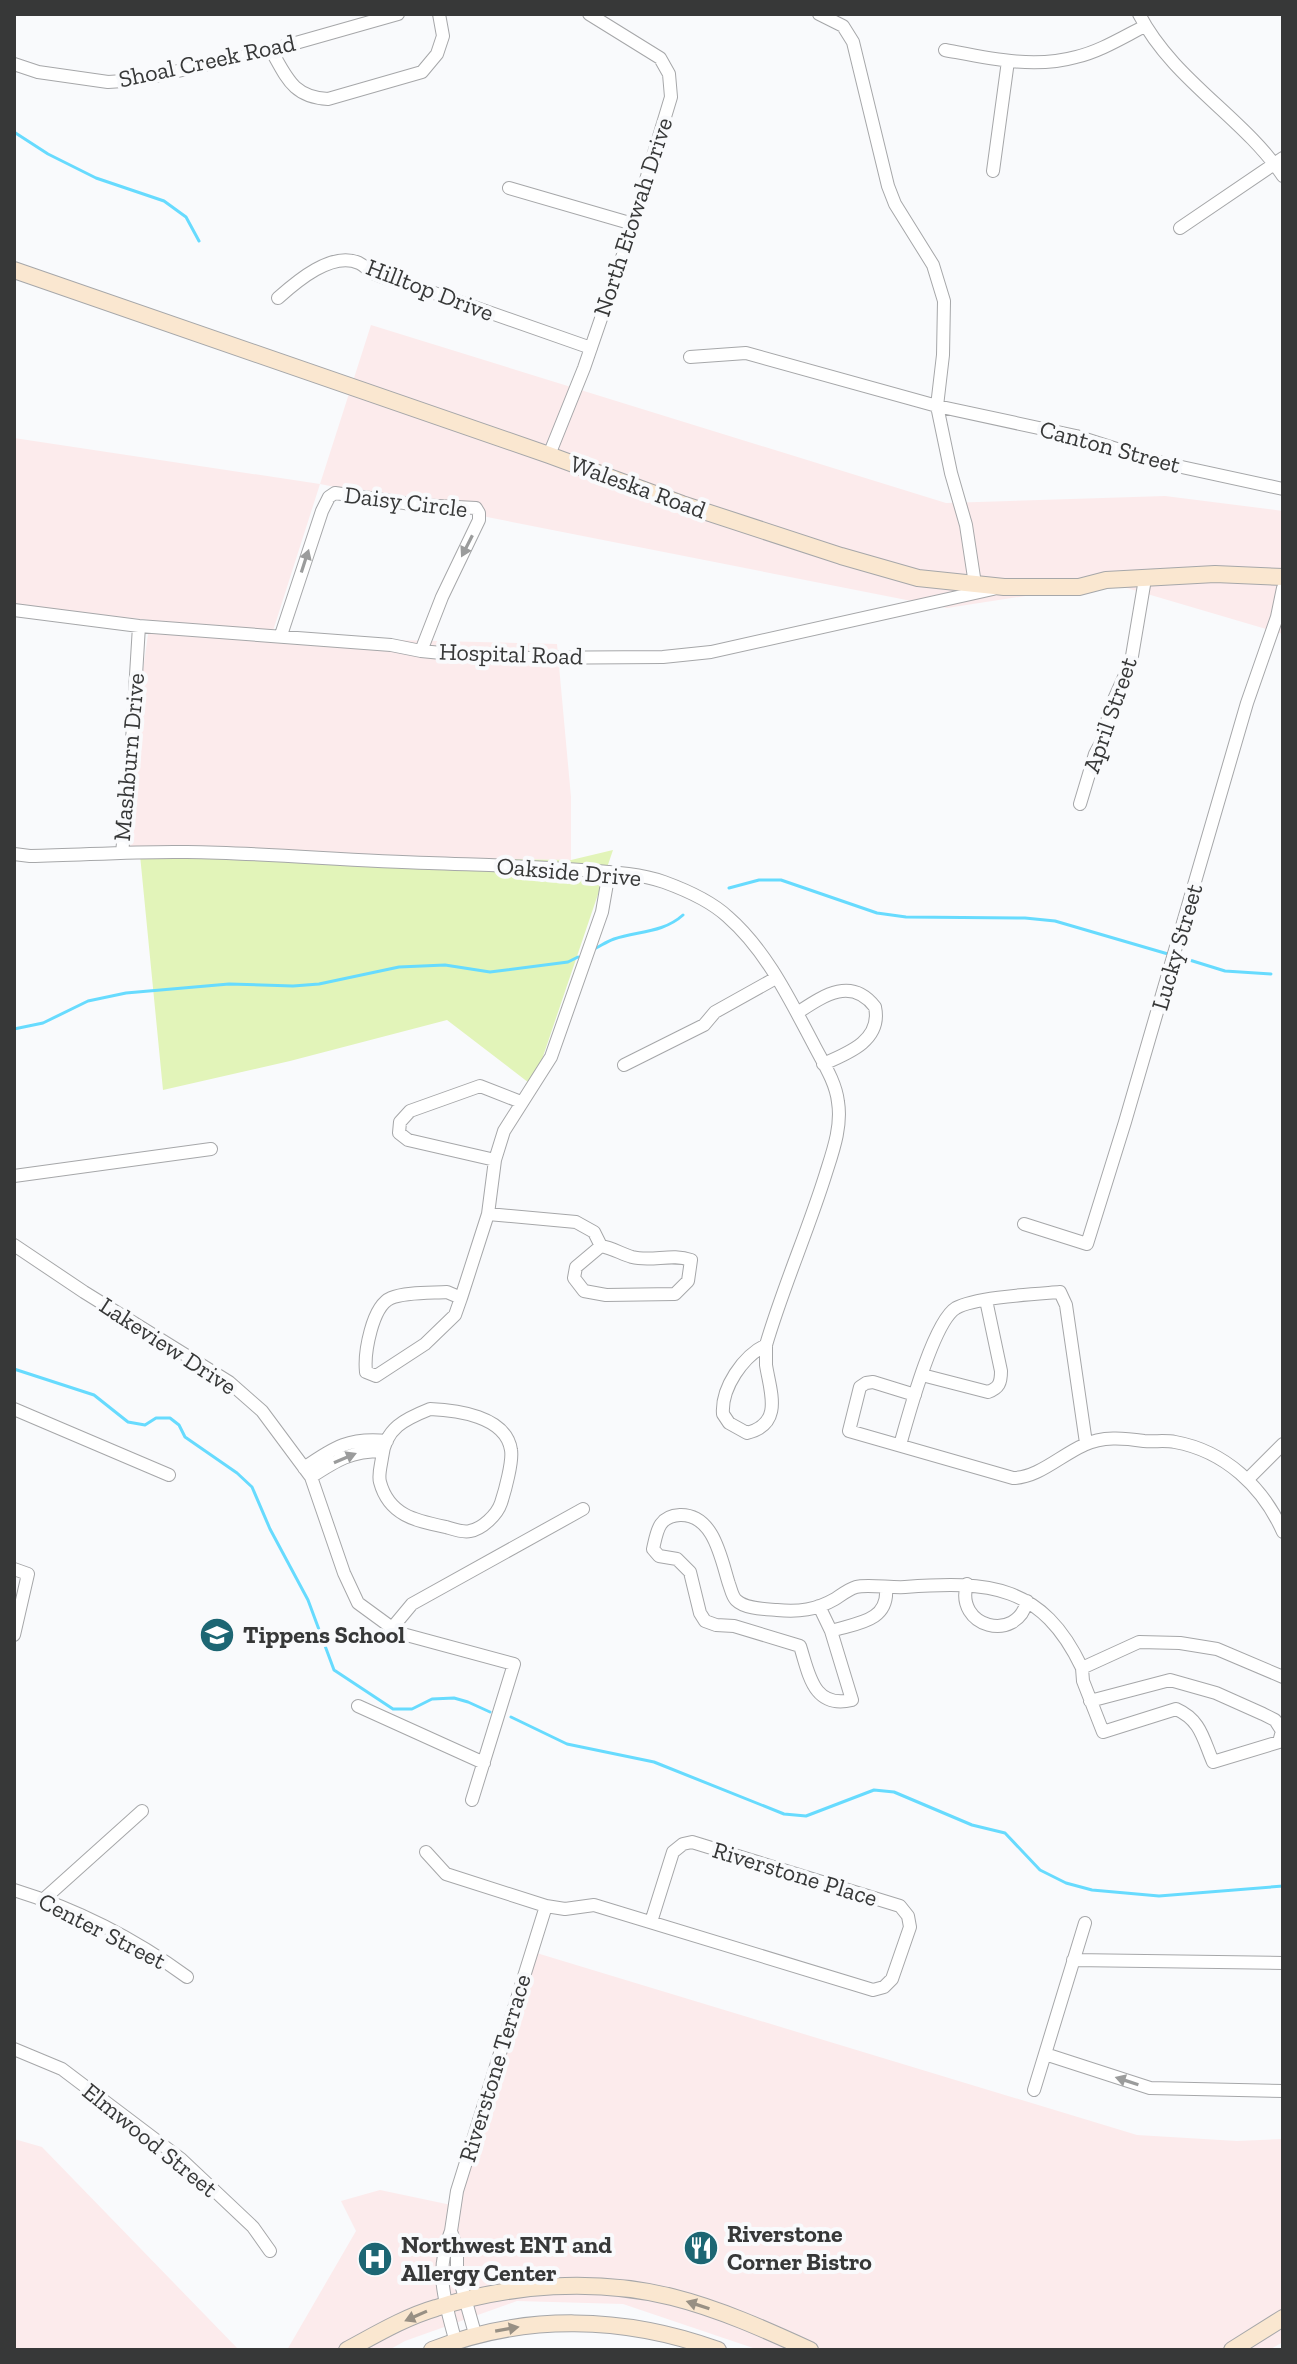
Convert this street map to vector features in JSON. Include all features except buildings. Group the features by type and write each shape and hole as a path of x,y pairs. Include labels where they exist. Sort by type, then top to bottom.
{"main road":[{"name":"Waleska Road","path":"14,270 682,504 918,578 1004,587 1079,587 1106,580 1215,574 1283,577"},
{"path":"347,2350 446,2305 523,2289 587,2286 647,2292 710,2309 810,2350"},
{"path":"1232,2350 1283,2318"},
{"path":"432,2350 498,2331 538,2324 594,2323 649,2330 718,2350"}],"street":[{"name":"Shoal Creek Road","path":"14,64 38,72 108,82 138,80 271,50 398,14"},
{"path":"271,50 290,84 313,98 328,99 422,72 437,54 443,36 439,14"},
{"name":"North Etowah Drive","path":"549,455 591,348 671,97 666,65 660,58 589,14"},
{"path":"819,14 843,26 853,42 888,186 940,283 945,317 937,406 966,525 975,584"},
{"path":"945,50 1008,61 1074,58 1104,47 1142,20 1178,68 1204,95 1279,161 1283,176"},
{"path":"993,171 1008,61"},
{"path":"1180,228 1279,161"},
{"path":"509,188 633,224"},
{"name":"Hilltop Drive","path":"278,298 296,282 337,259 359,263 388,279 591,348"},
{"name":"Canton Street","path":"690,357 746,353 937,406 1076,436 1154,461 1281,489"},
{"path":"1281,489 1283,473"},
{"name":"Daisy Circle","path":"281,635 322,511 329,497 335,493 418,505 476,508 479,520 442,597 421,651"},
{"name":"April Street","path":"1080,804 1111,706 1131,662 1145,579"},
{"name":"Hospital Road","path":"14,610 139,626 281,635 493,658 663,657 698,653 1004,587"},
{"name":"Lucky Street","path":"1024,1224 1087,1244 1247,703 1277,617 1283,588"},
{"name":"Mashburn Drive","path":"14,854 122,852 139,626"},
{"name":"Oakside Drive","path":"122,852 279,855 609,872 662,881 714,906 753,943 776,978 823,1064 839,1103 836,1141 766,1345 766,1365 772,1389 770,1414 764,1424 747,1433 729,1423 723,1414 725,1395 737,1372 755,1350 766,1345"},
{"path":"461,1298 447,1292 390,1298 379,1309 364,1355 366,1372 376,1376 425,1344 455,1315 461,1298 488,1214 495,1160 506,1125 551,1057 602,912 609,872"},
{"path":"624,1065 704,1025 715,1012 776,978"},
{"path":"797,1013 843,990 863,994 875,1007 876,1027 871,1035 863,1043 823,1064"},
{"path":"495,1160 408,1140 399,1133 400,1122 410,1111 480,1086 521,1102"},
{"path":"14,1176 211,1149"},
{"path":"488,1214 576,1222 594,1232 601,1246 633,1257 681,1256 691,1260 688,1281 675,1294 606,1295 584,1291 574,1278 576,1267 601,1246"},
{"name":"Lakeview Drive","path":"14,1245 229,1382 262,1411 307,1472 358,1603 399,1633 514,1664 484,1763"},
{"path":"900,1445 937,1333 955,1309 986,1300 1060,1292 1066,1305 1086,1443"},
{"path":"922,1375 988,1392 997,1389 1001,1371 986,1300"},
{"path":"915,1395 873,1382 860,1387 849,1431 1013,1478 1028,1476 1086,1443 1115,1438 1172,1442 1199,1448 1248,1479 1261,1494 1283,1532"},
{"path":"14,1409 169,1475"},
{"path":"430,1409 458,1410 487,1421 507,1436 512,1452 500,1507 485,1524 469,1532 407,1518 392,1505 379,1481 385,1446 402,1421 430,1409"},
{"path":"307,1472 331,1449 350,1441 365,1438 385,1446"},
{"path":"1248,1479 1283,1444"},
{"path":"392,1628 412,1604 583,1509"},
{"path":"819,1606 831,1631 852,1700 833,1701 816,1690 800,1646 734,1626 705,1621 700,1613 690,1572 677,1559 659,1556 653,1549 656,1530 668,1518 678,1515 704,1524 712,1533 732,1595 744,1605 810,1610 857,1587 967,1584 999,1589 1027,1601 1058,1628 1071,1645 1082,1668 1083,1681 1090,1701 1103,1732 1176,1709 1189,1715 1198,1726 1213,1762 1279,1742 1282,1731 1275,1720 1263,1714 1216,1693 1170,1680 1090,1701"},
{"path":"14,1569 28,1574 14,1635"},
{"path":"967,1584 966,1601 970,1612 990,1626 1013,1622 1022,1613 1027,1601"},
{"path":"831,1631 875,1617 886,1603 886,1588"},
{"path":"1082,1668 1139,1642 1180,1643 1217,1649 1283,1677"},
{"path":"358,1706 484,1763 472,1800"},
{"path":"44,1899 142,1811"},
{"name":"Riverstone Place","path":"426,1852 446,1874 546,1906 565,1909 594,1905 873,1990 884,1987 892,1979 910,1927 908,1916 900,1906 692,1842 683,1844 673,1852 651,1922"},
{"name":"Center Street","path":"14,1890 44,1899 128,1938 187,1977"},
{"name":"Riverstone Terrace","path":"456,2343 446,2305 443,2252 451,2231 457,2191 546,1906"},
{"path":"1034,2090 1085,1923"},
{"path":"1073,1960 1283,1963"},
{"name":"Elmwood Street","path":"14,2049 62,2069 181,2159 253,2227 270,2251"},
{"path":"1045,2054 1150,2088 1283,2091"},
{"name":"Riverstone Terrace","path":"451,2231 457,2250 457,2270 476,2337"}],"shaded area":[{"path":"371,325 946,503 1165,496 1283,511 1283,634 1110,583 947,608 320,484"},
{"path":"14,438 320,484 271,637 557,644 571,797 571,860 117,855 150,620 14,605"},
{"path":"530,1951 1137,2135 1237,2141 1283,2139 1283,2342 1269,2350 759,2350 623,2304 517,2301 405,2341 389,2350 287,2350 356,2231 341,2201 380,2190 456,2206"},
{"path":"14,2139 42,2147 239,2350 14,2350"}],"green space":[{"path":"613,850 533,1086 447,1020 163,1090 140,855 571,860"}],"waterway":[{"path":"14,132 48,154 96,178 164,201 186,217 199,241"},
{"path":"729,888 759,880 781,880 877,913 906,917 1055,921 1168,954"},
{"path":"596,948 614,939 667,925 683,915"},
{"path":"14,1029 43,1023 88,1001 126,993 229,984 319,984 399,967 445,965 490,972 568,962 578,957"},
{"path":"1183,958 1225,971 1271,974"},
{"path":"14,1369 94,1395 128,1422 145,1425 156,1418 170,1418 179,1425 185,1437 252,1487 270,1529 308,1600 334,1670 393,1709 412,1709 432,1699 454,1698 490,1712"},
{"path":"511,1717 567,1744 654,1762 784,1814 806,1816 874,1790 894,1792 972,1825 1005,1833 1040,1870 1066,1883 1092,1890 1159,1896 1283,1886"}],"place":[{"name":"Tippens School","path":"217,1635"},
{"name":"Riverstone Corner Bistro","path":"701,2248"},
{"name":"Northwest ENT and Allergy Center","path":"375,2259"}]}
